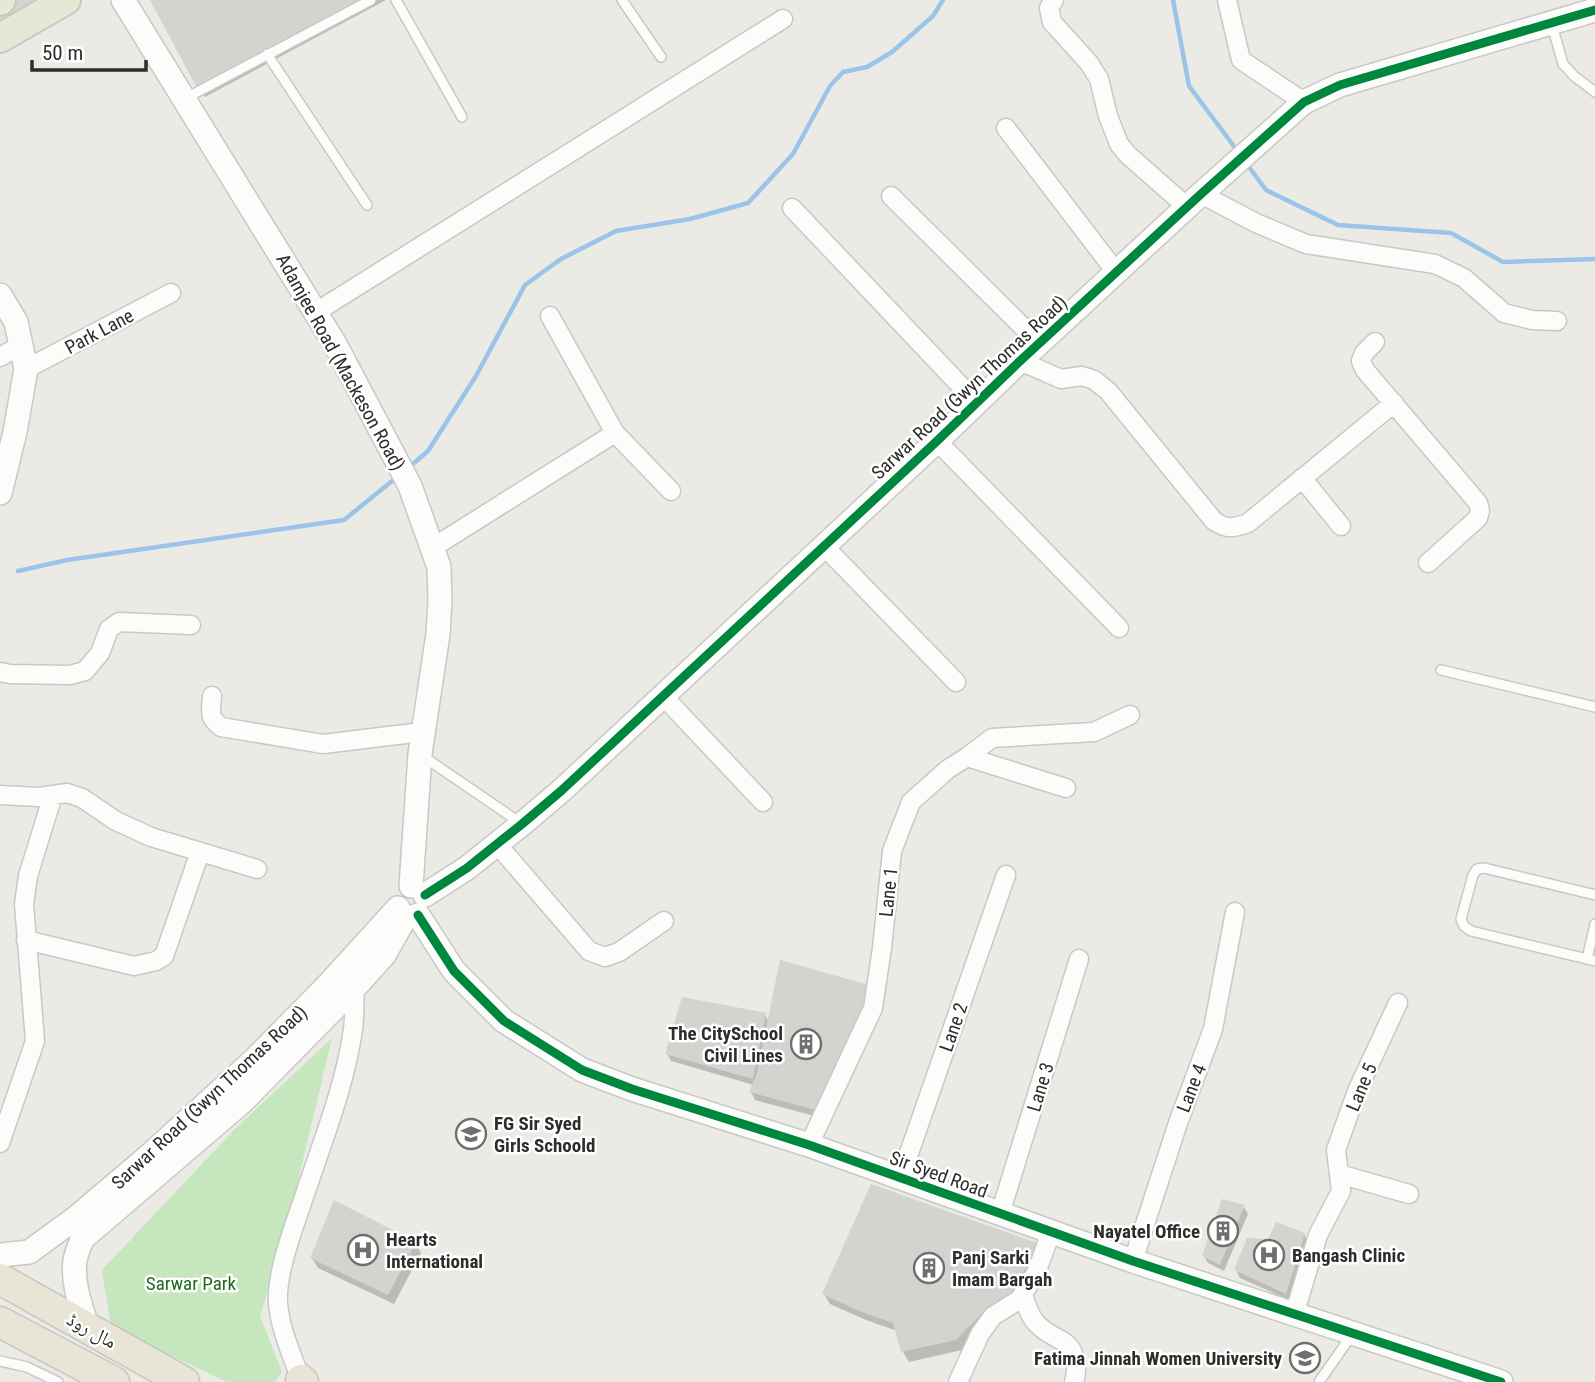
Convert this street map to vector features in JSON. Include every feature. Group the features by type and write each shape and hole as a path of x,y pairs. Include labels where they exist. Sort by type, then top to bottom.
{"highway":[{"name":"مال روڈ","path":"0,1279 184,1382"},
{"path":"6,1325 114,1382"}],"main road":[{"path":"0,36 66,0"}],"street":[{"name":"Adamjee Road (Mackeson Road)","path":"123,0 335,344 410,486 439,568 438,634 421,743 412,904"},
{"path":"1054,0 1049,8 1052,22 1089,63 1099,79 1108,116 1119,144 1128,155 1194,200 1306,244 1435,264 1464,278 1504,313 1532,320 1557,321"},
{"path":"1227,0 1241,60 1304,102"},
{"name":"Sarwar Road (Gwyn Thomas Road)","path":"0,1255 29,1252 77,1217 150,1155 254,1059 412,904 467,868 561,791 1039,343 1304,102 1340,85 1595,10"},
{"path":"316,312 783,19"},
{"path":"1006,128 1116,272"},
{"path":"891,196 1039,343"},
{"path":"792,208 976,403"},
{"name":"Park Lane","path":"26,369 171,293"},
{"path":"0,295 16,322 26,369 15,432 0,493"},
{"path":"550,316 615,433 671,491"},
{"path":"1375,342 1364,353 1361,361 1365,370 1478,503 1480,511 1478,518 1428,563"},
{"path":"0,357 21,345"},
{"path":"1020,361 1061,379 1082,376 1094,380 1108,391 1214,521 1223,527 1233,528 1248,523 1394,403"},
{"path":"432,548 615,433"},
{"path":"937,441 1119,628"},
{"path":"1302,478 1341,526"},
{"path":"824,546 956,682"},
{"path":"0,672 70,675 85,670 100,653 109,629 119,622 191,625"},
{"path":"212,696 213,721 221,727 323,744 421,743"},
{"path":"663,696 763,802"},
{"name":"Lane 1","path":"809,1145 873,1009 892,851 911,802 948,769 992,738 1094,732 1130,715"},
{"path":"967,757 1066,788"},
{"path":"0,795 39,797 67,793 82,798 116,821 151,837 257,869"},
{"path":"0,1143 35,1041 24,904 28,876 53,795"},
{"path":"497,844 589,951 605,957 619,952 664,921"},
{"path":"26,940 134,966 156,961 164,956 200,852"},
{"name":"Lane 2","path":"900,1179 1006,875"},
{"name":"Sarwar Road (Gwyn Thomas Road)","path":"87,1328 77,1292 75,1261 82,1239 242,1102 383,955 412,904"},
{"name":"Sir Syed Road","path":"412,904 454,971 504,1021 582,1070 632,1090 809,1145 1133,1261 1478,1378 1501,1382"},
{"name":"Lane 4","path":"1133,1261 1178,1123 1213,1029 1234,912"},
{"name":"Lane 3","path":"1000,1214 1079,959"},
{"path":"302,1381 284,1333 278,1302 280,1280 288,1235 345,1068 353,1028 355,987"},
{"name":"Lane 5","path":"1294,1315 1318,1235 1341,1191 1336,1150 1340,1138 1357,1091 1398,1003"},
{"path":"1339,1174 1409,1194"},
{"path":"958,1382 980,1334 993,1316 1020,1299 1037,1271 1051,1232"},
{"path":"1023,1294 1034,1321 1049,1335 1067,1343 1075,1357 1074,1382"}],"lane":[{"path":"0,6 12,0"},
{"path":"0,36 58,0"},
{"path":"184,99 371,0"},
{"path":"396,0 462,117"},
{"path":"622,0 661,57"},
{"path":"1551,23 1563,64 1595,92"},
{"path":"267,54 367,205"},
{"path":"1441,670 1595,707"},
{"path":"421,743 522,824"},
{"path":"1595,895 1484,868 1477,869 1461,919 1464,926 1471,931 1591,960 1595,924"},
{"path":"1319,1382 1352,1334"},
{"path":"0,1361 26,1367 58,1382"}],"green space":[{"name":"Sarwar Park","path":"332,1038 286,1231 260,1316 282,1372 275,1382 227,1382 111,1327 102,1270 234,1130"}],"building":[{"path":"11,0 46,0 0,26 0,6"},
{"path":"150,0 362,0 197,88"},
{"name":"The CitySchool Civil Lines","path":"780,960 869,985 865,1008 819,1111 749,1092 757,1073"},
{"path":"682,997 766,1013 753,1079 665,1054"},
{"name":"Panj Sarki Imam Bargah","path":"871,1184 1040,1244 1011,1293 984,1311 956,1340 901,1352 893,1323 822,1294"},
{"name":"Nayatel Office","path":"1222,1199 1245,1205 1220,1265 1202,1256"},
{"name":"Hearts International","path":"334,1200 416,1242 388,1295 310,1258"},
{"name":"Bangash Clinic","path":"1276,1222 1305,1233 1286,1294 1234,1270 1247,1238 1268,1239"}],"waterway":[{"path":"414,463 428,451 476,376 525,285 561,259 616,231 690,219 748,203 793,154 830,86 843,72 867,67 892,52 933,16 943,0"},
{"path":"1173,0 1189,86 1239,153"},
{"path":"1246,163 1266,190 1338,225 1451,233 1503,262 1595,259"},
{"path":"18,571 67,560 344,520 392,481"}],"cycle path":[{"path":"425,895 467,868 561,791 1020,361 1304,102 1340,85 1595,10"},
{"path":"418,915 454,971 504,1021 582,1070 632,1089 809,1145 1133,1261 1501,1382"}],"place":[{"name":"The CitySchool Civil Lines","path":"806,1044"},
{"name":"FG Sir Syed Girls Schoold","path":"471,1134"},
{"name":"Nayatel Office","path":"1223,1231"},
{"name":"Hearts International","path":"363,1250"},
{"name":"Bangash Clinic","path":"1269,1255"},
{"name":"Panj Sarki Imam Bargah","path":"929,1268"},
{"name":"Fatima Jinnah Women University","path":"1305,1358"}]}
